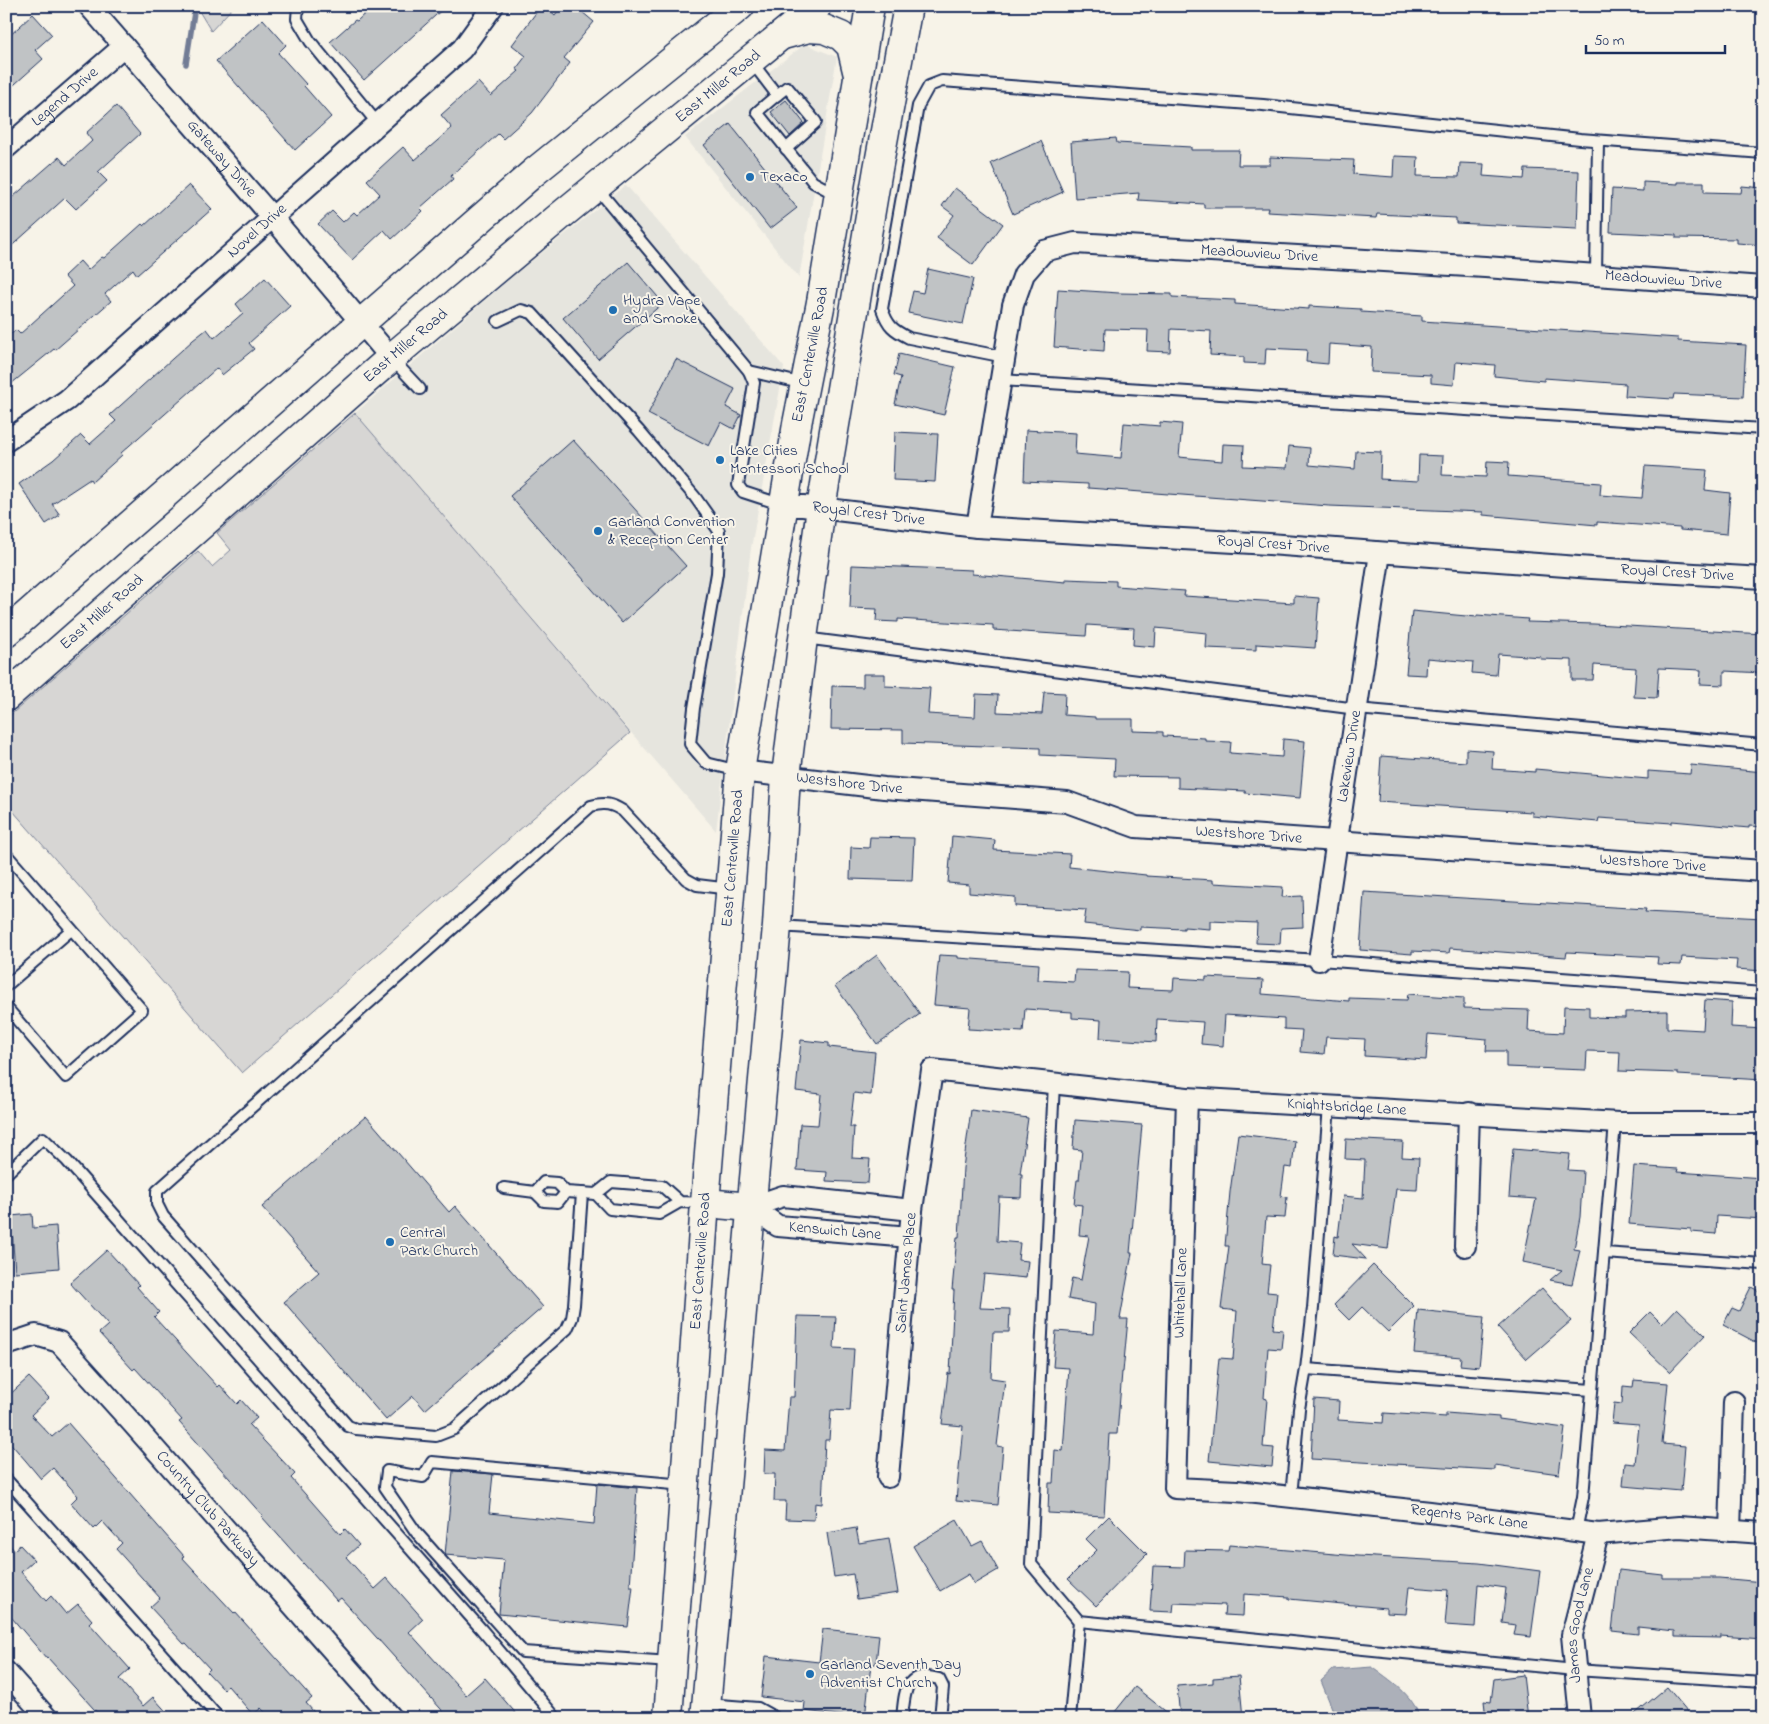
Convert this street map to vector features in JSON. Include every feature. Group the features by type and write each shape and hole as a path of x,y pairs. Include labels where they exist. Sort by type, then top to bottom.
{"main road":[{"path":"6,633 533,173 740,6"},
{"name":"East Miller Road","path":"6,697 391,358 816,6"},
{"name":"East Centerville Road","path":"669,1710 684,1485 692,1202 730,889 740,772 870,6"},
{"path":"669,1710 705,1711 777,926 786,776 821,508 908,6"},
{"path":"782,35 809,28 824,29 841,36 851,46 858,78"},
{"path":"838,195 873,201"},
{"path":"692,1202 751,1207"},
{"path":"684,1485 725,1486"}],"street":[{"name":"Gateway Drive","path":"89,6 273,218 391,358"},
{"name":"Novel Drive","path":"6,441 67,400 273,218 462,49 493,6"},
{"name":"Legend Drive","path":"6,148 124,46"},
{"name":"Meadowview Drive","path":"977,526 1013,305 1024,274 1044,251 1075,243 1763,287"},
{"name":"Royal Crest Drive","path":"784,506 821,508 977,526 1763,578"},
{"name":"Lakeview Drive","path":"1319,960 1380,553"},
{"name":"Westshore Drive","path":"740,772 884,788 1066,802 1136,827 1336,843 1763,871"},
{"name":"Knightsbridge Lane","path":"932,1070 1187,1098 1614,1122 1763,1123"},
{"name":"Saint James Place","path":"888,1476 912,1210 932,1070"},
{"name":"Whitehall Lane","path":"1175,1488 1187,1098"},
{"path":"1465,1246 1468,1113"},
{"name":"Kenswich Lane","path":"751,1207 783,1196 912,1210"},
{"name":"Kenswich Lane","path":"751,1207 778,1226 910,1237"},
{"name":"Country Club Parkway","path":"6,1345 36,1335 59,1342 392,1718"},
{"path":"1730,1531 1734,1402"},
{"name":"Regents Park Lane","path":"1175,1488 1237,1491 1421,1511 1598,1534 1679,1527 1763,1533"},
{"name":"James Good Lane","path":"1580,1718 1572,1635 1598,1534"},
{"path":"6,1672 47,1718"}],"lane":[{"path":"298,6 297,19 310,41 378,124"},
{"path":"751,60 777,95"},
{"path":"1005,357 909,338 887,323 882,309 918,106 929,86 942,80 1263,105 1598,141 1763,154"},
{"path":"786,149 816,122 787,87 757,112 786,149 813,182 838,195"},
{"path":"1596,275 1598,141"},
{"path":"596,187 749,371 754,383 738,485 743,492 784,506"},
{"path":"498,321 521,310 532,313 683,482 719,531 717,573 694,708 690,744 706,763 740,772"},
{"path":"391,358 420,389"},
{"path":"749,371 805,384"},
{"path":"1001,380 1763,429"},
{"path":"803,638 1357,709 1763,745"},
{"path":"582,1193 574,1305 572,1318 567,1329 454,1428 436,1436 356,1429 348,1426 163,1216 157,1204 157,1191 591,806 602,802 613,805 623,811 686,879 697,885 730,889"},
{"path":"6,854 142,1010 66,1077 6,1007"},
{"path":"777,926 1319,960 1763,994"},
{"path":"6,986 71,930"},
{"path":"1054,1084 1031,1564 1079,1621 1575,1670 1763,1682"},
{"path":"1291,1497 1323,1195 1329,1106"},
{"path":"1576,1531 1583,1497 1614,1122"},
{"path":"6,1174 43,1138 61,1155 482,1630 556,1718"},
{"path":"535,1192 544,1182 557,1184 566,1192 596,1194 611,1182 662,1186 692,1202"},
{"path":"504,1188 535,1192 544,1201 558,1202 566,1192"},
{"path":"596,1194 610,1209 659,1214 692,1202"},
{"path":"1604,1253 1763,1264"},
{"path":"1306,1369 1592,1390"},
{"path":"672,1662 523,1652 416,1532 386,1487 387,1471 424,1477 432,1462 684,1485"},
{"path":"6,1479 219,1718"},
{"path":"1070,1718 1079,1621"},
{"path":"902,1718 906,1688 912,1679 930,1676 939,1679 943,1687 940,1718"},
{"path":"705,1711 758,1708 776,1718"}],"shaded area":[{"path":"196,6 234,6 211,31"},
{"path":"805,44 837,57 799,278 685,137"},
{"path":"626,185 784,367 751,548 716,831 355,413 512,277"},
{"path":"355,413 630,733 242,1073 6,803 6,719 198,551 212,567 231,550 217,533"},
{"path":"1372,1667 1393,1682 1407,1696 1417,1710 1419,1718 1336,1718 1321,1681 1333,1670"}],"building":[{"path":"373,6 446,6 364,80 330,42"},
{"path":"541,6 545,6 555,15 562,6 575,6 594,22 564,58 570,63 532,113 503,139 498,134 451,176 453,179 420,208 423,211 392,239 384,230 352,260 318,224 332,211 343,222 354,212 357,215 380,194 367,180 403,147 415,160 452,128 441,115 478,82 491,96 519,71 516,69 526,56 512,45"},
{"path":"33,14 52,35 35,50 43,59 6,92 6,39"},
{"path":"263,19 286,45 278,53 306,84 304,86 331,117 295,150 216,61"},
{"path":"786,100 804,123 790,136 771,112"},
{"path":"116,106 140,134 98,172 107,181 76,209 65,198 6,251 6,203 59,157 66,165 92,141 86,133"},
{"name":"Texaco","path":"730,124 797,208 770,229 704,145"},
{"path":"1116,138 1117,143 1191,147 1191,150 1239,150 1238,165 1270,165 1270,157 1354,160 1353,174 1393,177 1394,156 1418,157 1417,176 1459,177 1460,163 1484,164 1483,176 1524,179 1525,169 1579,171 1577,229 1456,223 1456,218 1377,214 1376,218 1267,212 1268,208 1204,208 1204,204 1138,200 1139,193 1075,198 1071,142"},
{"path":"1041,141 1063,192 1013,214 991,163"},
{"path":"1643,182 1678,184 1678,182 1704,182 1704,192 1741,193 1742,186 1763,188 1763,245 1737,243 1737,239 1676,238 1676,235 1610,232 1612,189 1643,191"},
{"path":"189,185 212,209 137,275 133,269 105,294 111,301 55,350 6,388 6,338 16,330 20,334 73,286 64,276 80,261 88,270 142,224 144,226"},
{"path":"955,188 1003,224 973,265 937,238 954,215 942,206"},
{"name":"Hydra Vape and Smoke","path":"628,262 663,303 598,359 563,318"},
{"path":"928,269 973,279 963,324 908,313 913,291 923,293"},
{"path":"265,278 290,306 249,343 254,349 222,375 217,368 121,453 122,455 92,482 90,479 52,504 60,515 46,524 19,484 53,460 81,435 90,444 116,421 110,415 193,340 207,329 214,338 243,313 236,304"},
{"path":"1058,289 1172,294 1172,297 1235,300 1235,304 1309,309 1309,306 1361,309 1361,312 1422,316 1422,321 1678,338 1678,341 1746,345 1743,397 1674,394 1673,399 1625,396 1626,384 1544,378 1544,381 1494,376 1495,365 1456,362 1454,385 1431,383 1431,375 1371,372 1372,347 1329,344 1328,364 1306,362 1307,350 1266,348 1265,364 1244,363 1244,357 1210,355 1211,331 1171,329 1170,352 1147,351 1148,330 1105,329 1104,351 1054,347"},
{"path":"899,354 955,367 944,415 895,404 901,377 894,375"},
{"path":"676,359 735,389 726,407 741,415 734,429 721,422 709,446 648,414"},
{"path":"1160,422 1182,424 1179,457 1222,461 1223,444 1244,445 1243,466 1287,468 1289,446 1310,448 1309,465 1355,469 1356,451 1381,452 1380,479 1418,481 1419,455 1443,456 1442,475 1486,477 1487,461 1509,462 1508,476 1601,483 1600,495 1642,498 1645,466 1707,470 1705,490 1730,493 1727,534 1680,530 1680,528 1597,522 1597,525 1483,515 1483,512 1329,506 1088,488 1088,484 1024,481 1026,430 1076,433 1075,454 1121,458 1124,423 1160,426"},
{"path":"895,432 938,434 935,482 893,480"},
{"name":"Garland Convention & Reception Center","path":"573,440 686,566 622,623 510,496"},
{"path":"852,565 972,570 972,574 1066,582 1066,579 1116,581 1116,586 1185,591 1184,596 1294,603 1294,596 1319,598 1315,648 1256,644 1256,650 1206,648 1207,633 1156,628 1155,647 1133,645 1134,628 1087,625 1086,636 993,630 993,625 898,619 898,622 876,621 877,609 850,608"},
{"path":"1412,611 1477,617 1477,615 1528,619 1527,622 1763,634 1763,673 1724,671 1724,685 1700,684 1701,670 1659,668 1657,698 1634,697 1636,668 1594,665 1593,680 1572,680 1572,660 1540,659 1541,657 1498,654 1496,675 1472,673 1473,662 1427,658 1426,675 1406,674"},
{"path":"863,674 885,674 885,686 930,688 928,714 975,717 976,694 998,695 997,712 1042,714 1044,692 1065,693 1064,715 1095,717 1095,719 1133,719 1133,731 1163,732 1163,736 1205,738 1205,741 1231,742 1230,753 1282,757 1283,739 1305,741 1300,798 1245,793 1245,791 1178,788 1178,777 1114,776 1115,759 1040,755 1040,748 903,743 903,730 831,729 832,686 863,687"},
{"path":"1466,749 1493,751 1492,769 1535,772 1535,769 1648,779 1648,771 1690,774 1691,765 1763,772 1763,827 1749,826 1749,828 1672,821 1672,823 1599,818 1598,822 1532,816 1532,812 1378,802 1381,756 1466,762"},
{"path":"952,836 995,840 994,850 1070,854 1069,867 1146,876 1213,880 1213,883 1283,887 1282,897 1302,896 1303,927 1281,928 1280,944 1256,943 1257,923 1210,921 1210,929 1140,927 1140,930 1084,924 1086,910 1015,906 1015,897 969,893 969,885 948,883"},
{"path":"870,837 914,838 912,881 850,879 851,847 869,848"},
{"path":"1364,892 1646,909 1645,912 1763,918 1763,971 1736,969 1737,960 1682,957 1681,965 1657,964 1658,957 1567,952 1566,957 1450,948 1449,953 1412,951 1412,954 1360,950"},
{"path":"877,955 920,1014 877,1044 835,986"},
{"path":"939,955 1039,964 1038,980 1074,982 1075,970 1128,972 1127,988 1173,990 1174,978 1206,980 1206,977 1263,980 1262,994 1349,1001 1349,998 1407,1000 1408,994 1464,998 1464,1008 1529,1010 1528,1031 1563,1033 1564,1006 1589,1007 1589,1017 1625,1018 1625,1012 1667,1011 1667,1028 1703,1030 1705,1000 1732,1002 1731,1027 1763,1029 1763,1080 1678,1075 1678,1073 1619,1071 1620,1052 1587,1051 1586,1070 1506,1067 1506,1051 1486,1051 1487,1039 1428,1034 1426,1060 1364,1056 1365,1039 1326,1037 1324,1054 1300,1052 1302,1030 1284,1029 1284,1019 1225,1015 1223,1046 1201,1044 1203,1022 1157,1019 1156,1042 1100,1038 1101,1020 1072,1018 1072,1012 1025,1009 1023,1032 968,1029 970,1008 934,1005"},
{"path":"801,1040 829,1043 829,1047 875,1052 871,1095 854,1093 850,1127 854,1127 852,1158 870,1159 868,1183 826,1181 827,1172 797,1170 800,1124 818,1125 821,1094 796,1091"},
{"path":"971,1110 1028,1118 1020,1174 1022,1174 1021,1198 999,1197 997,1241 1020,1243 1018,1260 1028,1261 1026,1278 984,1274 980,1308 1010,1309 1009,1332 993,1332 991,1378 1005,1380 997,1446 1003,1447 998,1505 956,1501 963,1426 942,1424 948,1373 950,1374 954,1290 952,1290 957,1237 959,1237 963,1168"},
{"name":"Central Park Church","path":"366,1116 449,1212 455,1206 543,1307 425,1410 413,1396 386,1420 284,1302 319,1272 262,1207"},
{"path":"1075,1120 1142,1125 1130,1253 1132,1253 1120,1319 1128,1319 1117,1434 1109,1434 1104,1516 1048,1513 1049,1483 1053,1483 1055,1450 1063,1451 1069,1368 1053,1367 1056,1331 1093,1334 1095,1304 1068,1299 1072,1278 1081,1280 1089,1236 1079,1235 1082,1205 1074,1204 1082,1150 1073,1149"},
{"path":"1238,1134 1295,1141 1292,1168 1285,1167 1281,1196 1287,1197 1285,1218 1266,1217 1262,1264 1270,1265 1267,1292 1277,1293 1273,1329 1283,1330 1281,1349 1268,1348 1264,1398 1267,1399 1263,1447 1274,1448 1272,1467 1209,1461 1219,1358 1233,1359 1237,1311 1221,1309 1229,1246 1225,1246 1230,1192"},
{"path":"1346,1139 1403,1142 1402,1157 1419,1158 1417,1190 1396,1189 1388,1249 1352,1244 1366,1259 1333,1255 1335,1236 1338,1237 1343,1196 1363,1198 1365,1160 1345,1159"},
{"path":"1513,1149 1570,1154 1568,1170 1583,1171 1580,1217 1574,1249 1580,1250 1572,1284 1550,1280 1562,1270 1523,1262 1536,1199 1509,1197"},
{"path":"1634,1166 1678,1169 1677,1172 1763,1178 1763,1219 1717,1216 1716,1234 1691,1232 1691,1229 1629,1224"},
{"path":"32,1214 33,1228 56,1226 59,1268 15,1272 11,1216"},
{"path":"107,1250 139,1285 137,1287 159,1312 154,1317 218,1387 220,1385 237,1404 241,1400 257,1418 249,1425 295,1474 291,1478 340,1534 345,1529 359,1545 346,1557 375,1589 387,1578 423,1619 409,1632 466,1695 485,1678 520,1718 449,1718 341,1598 337,1601 179,1422 182,1420 135,1368 133,1370 99,1333 108,1325 70,1283"},
{"path":"1373,1265 1414,1306 1388,1332 1362,1307 1349,1320 1334,1305"},
{"path":"1751,1287 1763,1293 1763,1346 1723,1325 1732,1308 1739,1311"},
{"path":"1542,1288 1571,1321 1527,1359 1498,1327"},
{"path":"1677,1308 1705,1335 1670,1372 1629,1333 1650,1312 1662,1324"},
{"path":"1418,1310 1484,1317 1479,1367 1460,1365 1461,1357 1414,1353"},
{"path":"797,1316 836,1317 834,1348 854,1349 850,1411 831,1410 829,1440 825,1440 822,1504 815,1503 814,1520 785,1519 786,1501 774,1501 775,1474 764,1474 765,1450 785,1451 789,1397 794,1397"},
{"path":"29,1377 49,1398 31,1415 52,1437 68,1423 184,1556 182,1557 235,1612 312,1698 306,1703 319,1718 270,1718 261,1708 253,1715 228,1686 224,1690 207,1672 210,1669 150,1607 160,1598 116,1549 122,1543 102,1521 94,1529 71,1503 78,1496 53,1468 41,1479 6,1438 6,1398"},
{"path":"1634,1380 1668,1383 1662,1444 1685,1446 1681,1491 1623,1486 1625,1463 1635,1464 1639,1425 1612,1423 1614,1403 1622,1404 1623,1386 1633,1387"},
{"path":"1314,1399 1339,1401 1338,1420 1383,1423 1384,1413 1446,1417 1446,1413 1499,1417 1499,1419 1565,1428 1559,1474 1495,1465 1495,1470 1311,1459"},
{"path":"453,1471 493,1474 489,1513 594,1524 597,1484 637,1488 630,1586 633,1586 628,1627 499,1614 504,1560 445,1555"},
{"path":"1109,1516 1147,1554 1096,1606 1068,1579 1097,1550 1086,1539"},
{"path":"957,1520 972,1546 982,1541 998,1570 974,1584 969,1574 940,1591 913,1546"},
{"path":"856,1528 859,1543 889,1538 898,1593 857,1599 853,1574 834,1577 827,1533"},
{"path":"6,1541 14,1550 20,1545 34,1560 21,1572 46,1601 51,1596 66,1614 78,1604 92,1620 89,1623 130,1669 119,1679 143,1706 153,1697 172,1718 102,1718 47,1659 6,1611"},
{"path":"1229,1545 1358,1556 1479,1563 1540,1571 1531,1637 1514,1635 1516,1625 1502,1623 1506,1588 1478,1584 1475,1627 1445,1625 1448,1590 1409,1587 1406,1614 1386,1613 1386,1608 1244,1594 1243,1616 1224,1615 1225,1605 1174,1603 1173,1612 1150,1611 1153,1566 1184,1567 1185,1550 1228,1551"},
{"path":"1619,1570 1663,1575 1663,1578 1719,1578 1763,1582 1763,1639 1720,1636 1720,1638 1675,1637 1675,1631 1638,1627 1638,1634 1612,1631"},
{"name":"Garland Seventh Day Adventist Church","path":"823,1629 879,1635 876,1664 871,1664 865,1718 804,1711 805,1702 761,1697 766,1656 819,1662"},
{"path":"1523,1675 1528,1718 1486,1718 1484,1701 1491,1702 1494,1679"},
{"path":"1239,1676 1243,1718 1180,1718 1177,1686 1213,1683 1213,1678"},
{"path":"1135,1687 1174,1718 1110,1718"},
{"path":"1667,1687 1693,1718 1630,1718"}],"waterway":[{"path":"186,64 195,6"}],"place":[{"name":"Texaco","path":"750,177"},
{"name":"Hydra Vape and Smoke","path":"613,310"},
{"name":"Lake Cities Montessori School","path":"720,460"},
{"name":"Garland Convention & Reception Center","path":"598,531"},
{"name":"Central Park Church","path":"390,1242"},
{"name":"Garland Seventh Day Adventist Church","path":"810,1674"}]}
